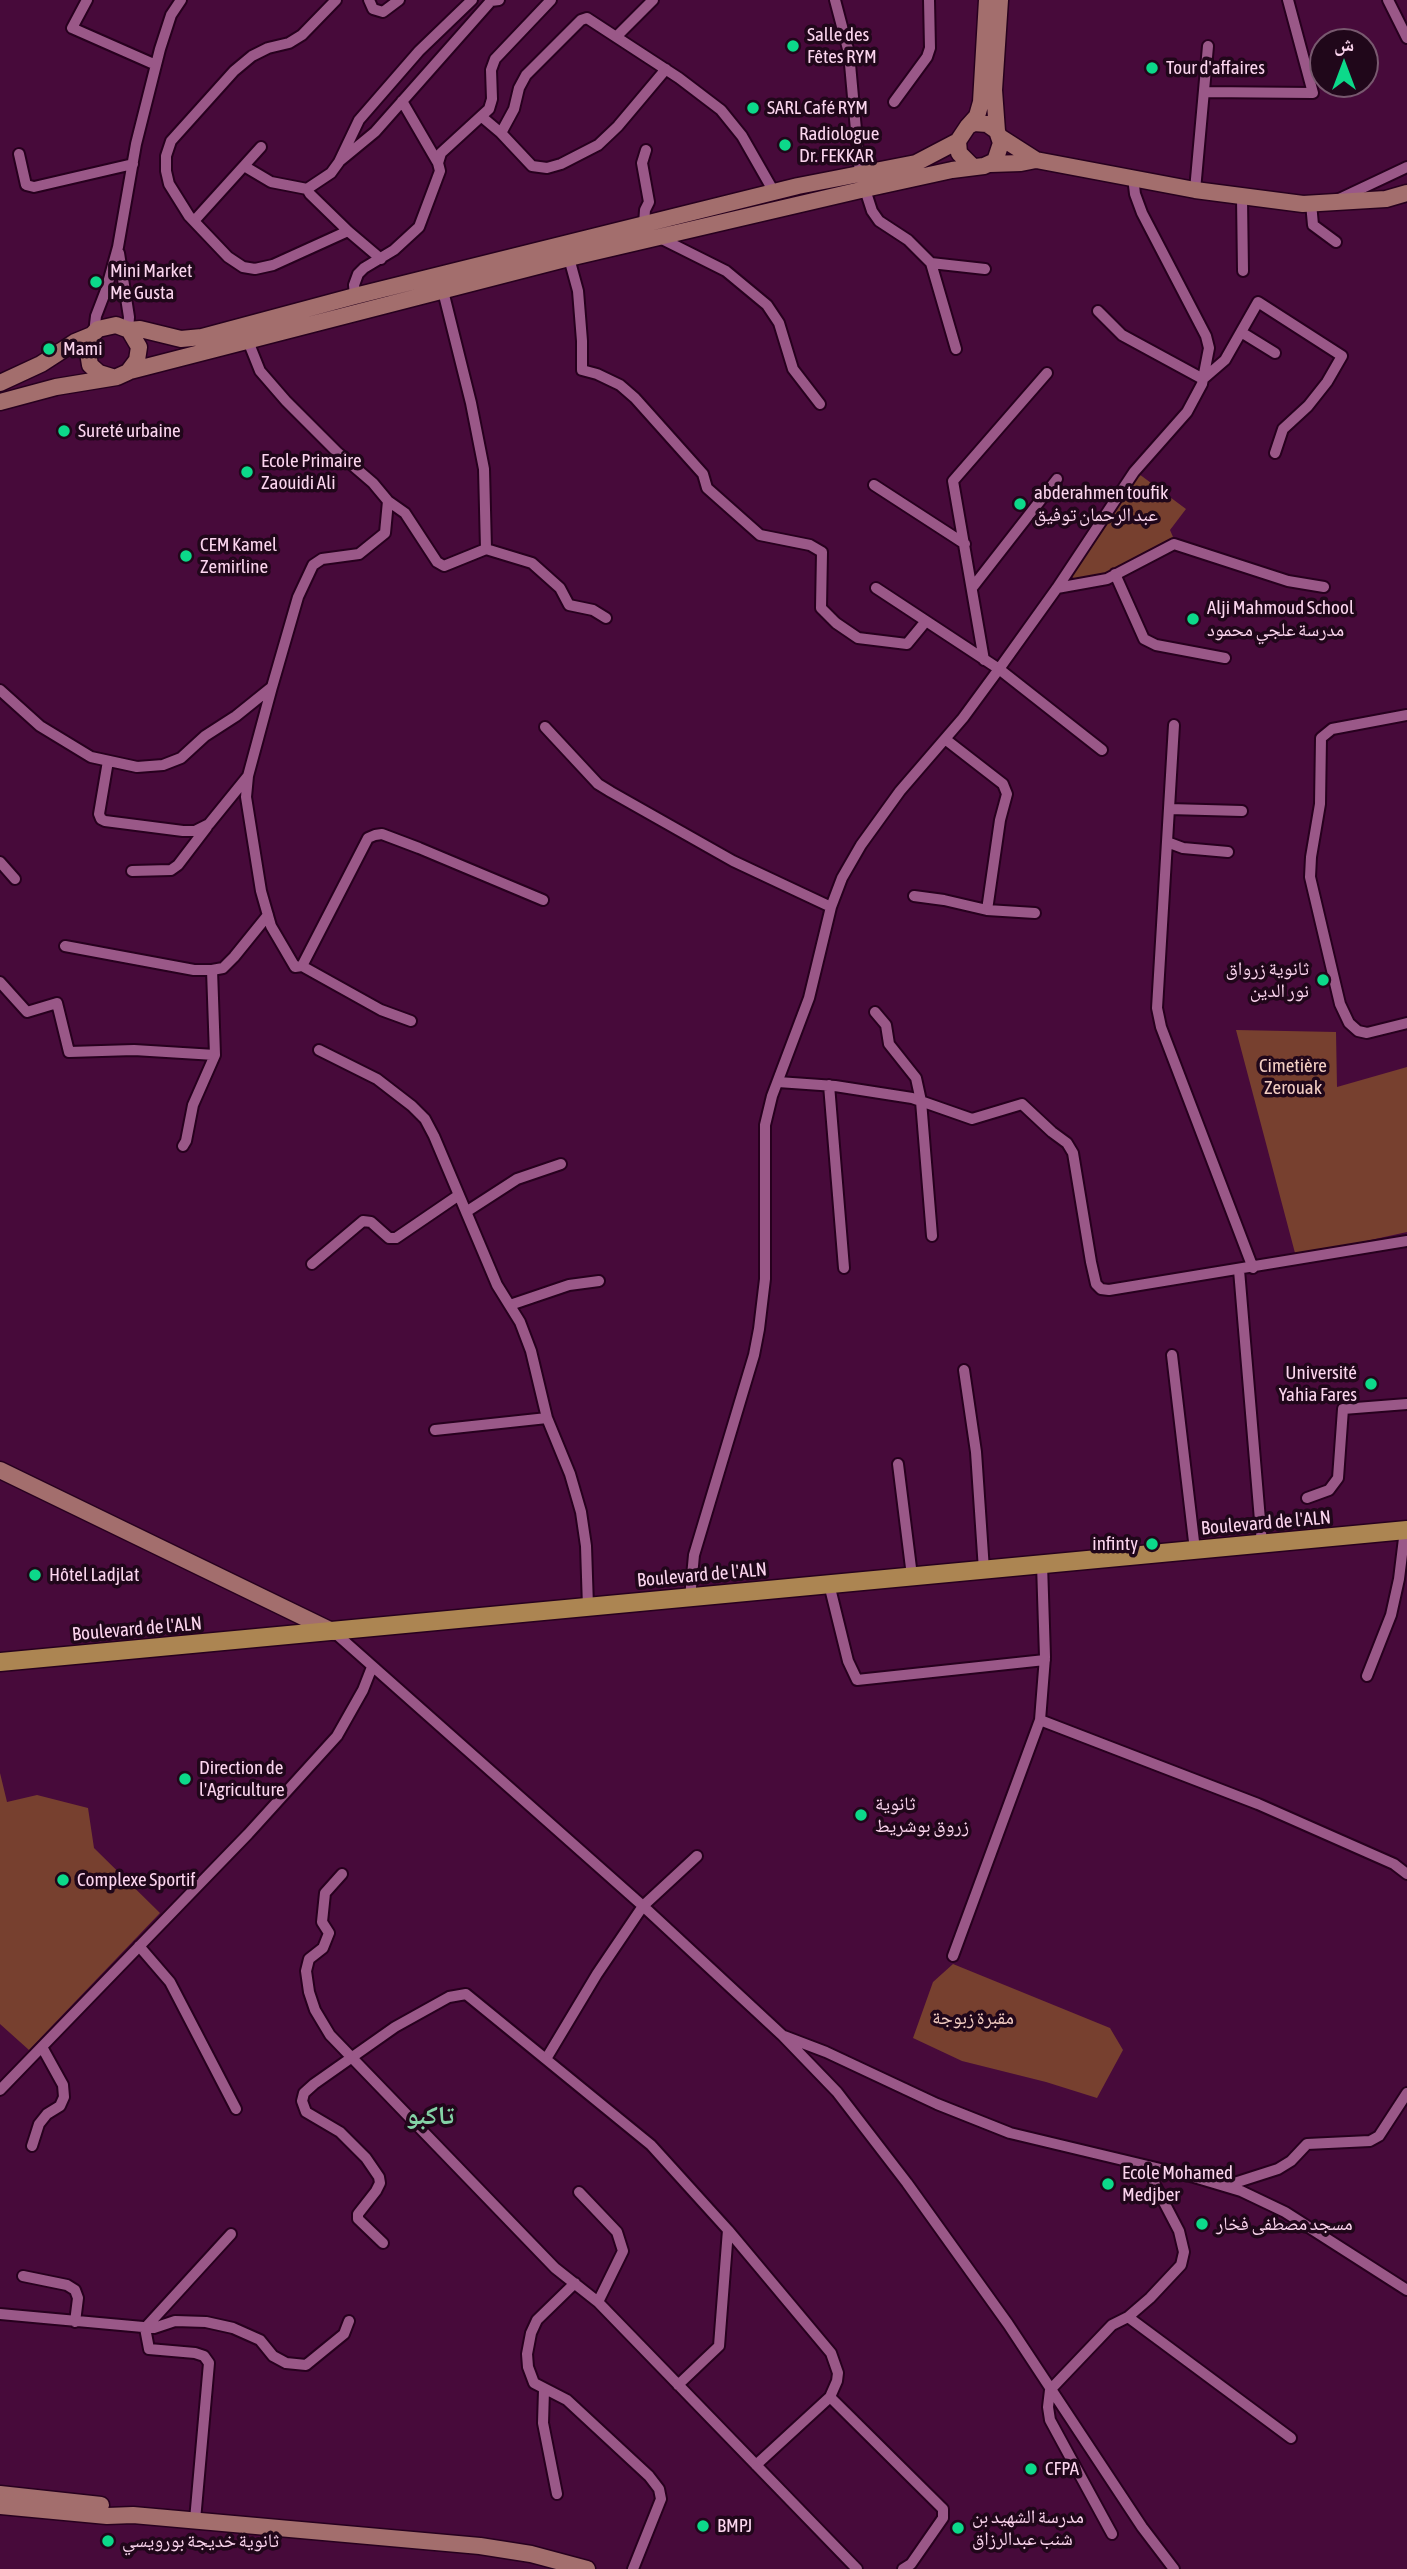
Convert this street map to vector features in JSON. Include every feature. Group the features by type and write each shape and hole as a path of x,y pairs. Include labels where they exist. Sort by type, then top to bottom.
{"main road":[{"path":"0,402 56,387 111,377 658,237 862,181 916,163 958,141 977,116 981,102 987,0"},
{"path":"990,164 999,155 1002,143 998,134 994,90 1000,0"},
{"path":"968,126 974,123 987,124 1036,160"},
{"path":"958,141 959,153 972,166"},
{"path":"0,383 41,364 75,342 110,325 181,339 202,337 355,296 774,192 1036,160 1242,198 1311,203 1386,199 1407,193"},
{"path":"129,330 137,341 139,354 130,371"},
{"path":"93,334 87,346 88,359 94,369 111,377"},
{"path":"0,1471 334,1632"},
{"name":"Boulevard de l'ALN","path":"0,1662 1406,1530"},
{"path":"0,2494 113,2506 134,2515"},
{"path":"0,2506 107,2516 134,2515 480,2546 531,2554 577,2568"}],"street":[{"path":"87,0 72,29 156,65"},
{"path":"93,334 118,247 133,164 156,65 172,15 181,0"},
{"path":"336,0 302,35 289,43 268,48 252,56 234,71 171,141 166,156 169,184 177,200 228,257 243,267 255,269 273,265 348,231"},
{"path":"369,0 373,9 383,12 399,0"},
{"path":"244,166 271,182 307,189 331,173 359,120 419,51 472,0"},
{"path":"339,162 375,132 491,1 499,0"},
{"path":"438,163 441,153 489,109 491,70 495,59 551,0"},
{"path":"616,37 653,0"},
{"path":"835,0 849,53 862,181 872,211 879,221 908,240 932,264 956,349"},
{"path":"894,102 927,57 930,48 929,0"},
{"path":"1204,92 1313,93 1288,0"},
{"path":"1388,0 1407,38"},
{"path":"501,133 514,109 519,88 526,75 581,20 587,18 703,94 742,136 774,192"},
{"path":"1195,190 1208,46"},
{"path":"482,117 532,166 547,168 561,164 598,145 618,127 666,69"},
{"path":"355,296 354,285 358,274 394,250 419,227 440,170 402,102"},
{"path":"194,221 261,148"},
{"path":"644,224 649,202 642,163 646,150"},
{"path":"19,154 26,185 34,187 133,164"},
{"path":"1333,202 1407,167"},
{"path":"690,1598 694,1555 754,1355 759,1329 765,1279 765,1125 772,1096 810,998 831,907 842,878 861,845 900,791 999,669 1134,472 1187,412 1203,379 1209,348 1206,336 1142,213 1135,194 1133,177"},
{"path":"307,189 348,231 381,259"},
{"path":"1242,198 1243,271"},
{"path":"1311,203 1314,225 1336,242"},
{"path":"658,237 726,271 767,305 779,323 793,369 820,404"},
{"path":"118,247 129,330"},
{"path":"569,258 578,291 582,370 620,385 635,398 703,474 707,488 760,535 810,545 822,552 821,608 836,623 858,638 907,644 926,621"},
{"path":"932,264 985,269"},
{"path":"443,291 471,403 484,469 486,549"},
{"path":"1203,379 1225,360 1258,302 1342,356 1308,406 1283,429 1275,453"},
{"path":"1098,311 1128,339 1203,379"},
{"path":"1241,332 1275,353"},
{"path":"248,341 260,371 337,452 373,483 388,501 405,513 437,562 444,566 486,549 532,563 560,588 569,605 593,610 606,618"},
{"path":"985,660 953,481 1047,373"},
{"path":"972,588 1057,478"},
{"path":"874,485 964,544"},
{"path":"388,501 385,533 359,554 322,559 313,565 298,597 272,687 248,776 246,797 250,829 271,926 295,967 302,966 382,1010 411,1021"},
{"path":"1057,588 1107,579 1174,544 1288,581 1324,587"},
{"path":"1115,573 1144,639 1156,645 1225,657"},
{"path":"876,588 999,669 1102,750"},
{"path":"0,690 40,726 91,757 137,767 163,765 181,758 205,736 236,716 272,687"},
{"path":"1407,715 1332,729 1321,738 1320,804 1310,867 1310,877 1340,1004 1349,1023 1358,1031 1367,1033 1407,1024"},
{"path":"1174,725 1157,1008 1161,1027 1253,1268"},
{"path":"545,727 598,784 733,860 831,907"},
{"path":"944,739 1003,784 1007,794 1000,820 987,910"},
{"path":"108,761 100,814 105,821 195,831 209,824"},
{"path":"132,871 172,870 248,776"},
{"path":"1169,809 1242,811"},
{"path":"302,966 368,838 375,835 382,834 419,848 543,900"},
{"path":"1167,842 1183,848 1228,852"},
{"path":"0,862 15,879"},
{"path":"914,896 987,910 1035,912"},
{"path":"65,946 194,970 212,970 223,968 268,915"},
{"path":"183,1146 187,1141 193,1105 215,1055 212,970"},
{"path":"0,982 27,1012 57,1003 69,1052 144,1050 215,1055"},
{"path":"875,1012 886,1025 889,1044 916,1078 921,1101 932,1236"},
{"path":"318,1049 377,1079 425,1119 497,1284 531,1351 547,1418 570,1474 581,1512 586,1546 588,1607"},
{"path":"778,1082 829,1085 921,1101 972,1119 1022,1104 1067,1143 1073,1153 1096,1284 1101,1289 1253,1268 1407,1241"},
{"path":"829,1085 844,1268"},
{"path":"466,1212 517,1179 561,1164"},
{"path":"312,1264 363,1221 371,1222 388,1238 396,1238 458,1195"},
{"path":"1238,1270 1262,1544"},
{"path":"510,1305 569,1285 599,1281"},
{"path":"1172,1355 1195,1550"},
{"path":"964,1370 976,1452 984,1570"},
{"path":"1307,1498 1329,1490 1338,1478 1343,1409 1407,1404"},
{"path":"435,1430 547,1418"},
{"path":"898,1464 912,1576"},
{"path":"1367,1675 1391,1615 1406,1530"},
{"path":"953,1956 1040,1720 1045,1660 1042,1564"},
{"path":"829,1584 848,1661 857,1680 1045,1660"},
{"path":"334,1632 643,1906 782,2035 837,2092 907,2183 1008,2324 1142,2527 1174,2569"},
{"path":"0,2090 248,1834 337,1736 363,1690 372,1667"},
{"path":"1040,1720 1258,1804 1394,1864 1407,1874"},
{"path":"546,2059 597,1974 643,1906 697,1856"},
{"path":"342,1874 325,1893 321,1922 329,1933 323,1948 309,1959 306,1972 315,2010 330,2035 555,2268 598,2302 857,2569"},
{"path":"139,1946 170,1982 236,2109"},
{"path":"383,2243 358,2219 358,2214 376,2191 380,2183 379,2177 366,2158 340,2132 306,2112 302,2101 304,2093 396,2027 449,1997 466,1994 650,2145 728,2230 831,2353 838,2373 830,2397 756,2465"},
{"path":"782,2035 826,2052 937,2104 1010,2133 1224,2186 1285,2212 1407,2290"},
{"path":"32,2146 39,2124 47,2114 60,2106 64,2098 62,2085 42,2047"},
{"path":"1224,2186 1278,2169 1291,2161 1307,2144 1370,2141 1379,2136 1407,2093"},
{"path":"1112,2533 1050,2420 1048,2407 1050,2390 1112,2325 1128,2317 1150,2298 1181,2265 1184,2252 1179,2231 1154,2185 1150,2167"},
{"path":"579,2192 617,2232 623,2250 598,2302"},
{"path":"678,2385 719,2346 728,2230"},
{"path":"145,2328 231,2234"},
{"path":"23,2276 68,2285 75,2290 78,2298 75,2322"},
{"path":"575,2283 537,2320 531,2333 527,2354 528,2367 534,2383 567,2400 649,2476 659,2489 661,2499 633,2569"},
{"path":"0,2314 145,2328 182,2320 215,2324 233,2328 260,2340 273,2356 286,2363 306,2365 344,2334 349,2321"},
{"path":"1128,2317 1291,2438"},
{"path":"145,2328 149,2349 195,2353 204,2356 209,2363 195,2521"},
{"path":"544,2390 542,2423 557,2494"},
{"path":"830,2397 943,2509 943,2518 911,2564 903,2569"}],"green space":[{"path":"1139,474 1186,509 1170,530 1173,537 1105,573 1075,579 1071,576"},
{"name":"Cimetière Zerouak","path":"1236,1030 1336,1032 1337,1087 1407,1067 1407,1232 1339,1247 1295,1253"},
{"name":"Complexe Sportif","path":"0,1773 7,1802 37,1795 88,1808 94,1848 160,1913 29,2050 0,2024"},
{"name":"مقبرة زبوجة","path":"953,1964 1110,2028 1123,2050 1097,2098 962,2061 913,2038 933,1982"}],"place":[{"name":"Salle des Fêtes RYM","path":"793,46"},
{"name":"Tour d'affaires","path":"1152,68"},
{"name":"SARL Café RYM","path":"753,108"},
{"name":"Radiologue Dr. FEKKAR","path":"785,145"},
{"name":"Mini Market Me Gusta","path":"96,282"},
{"name":"Mami","path":"49,349"},
{"name":"Sureté urbaine","path":"64,431"},
{"name":"Ecole Primaire Zaouidi Ali","path":"247,472"},
{"name":"abderahmen toufik عبد الرحمان توفيق","path":"1020,504"},
{"name":"CEM Kamel Zemirline","path":"186,556"},
{"name":"Alji Mahmoud School مدرسة علجي محمود","path":"1193,619"},
{"name":"ثانوية زرواق نور الدين","path":"1323,980"},
{"name":"Université Yahia Fares","path":"1371,1384"},
{"name":"infinty","path":"1152,1544"},
{"name":"Hôtel Ladjlat","path":"35,1575"},
{"name":"Direction de l'Agriculture","path":"185,1779"},
{"name":"ثانوية زروق بوشريط","path":"861,1815"},
{"name":"Complexe Sportif","path":"63,1880"},
{"name":"Ecole Mohamed Medjber","path":"1108,2184"},
{"name":"مسجد مصطفى فخار","path":"1202,2224"},
{"name":"CFPA","path":"1031,2469"},
{"name":"BMPJ","path":"703,2526"},
{"name":"مدرسة الشهيد بن شنب عبدالرزاق","path":"958,2528"},
{"name":"ثانوية خديجة بورويسي","path":"108,2541"}],"district":[{"name":"تاكبو","path":"430,2116"}]}
